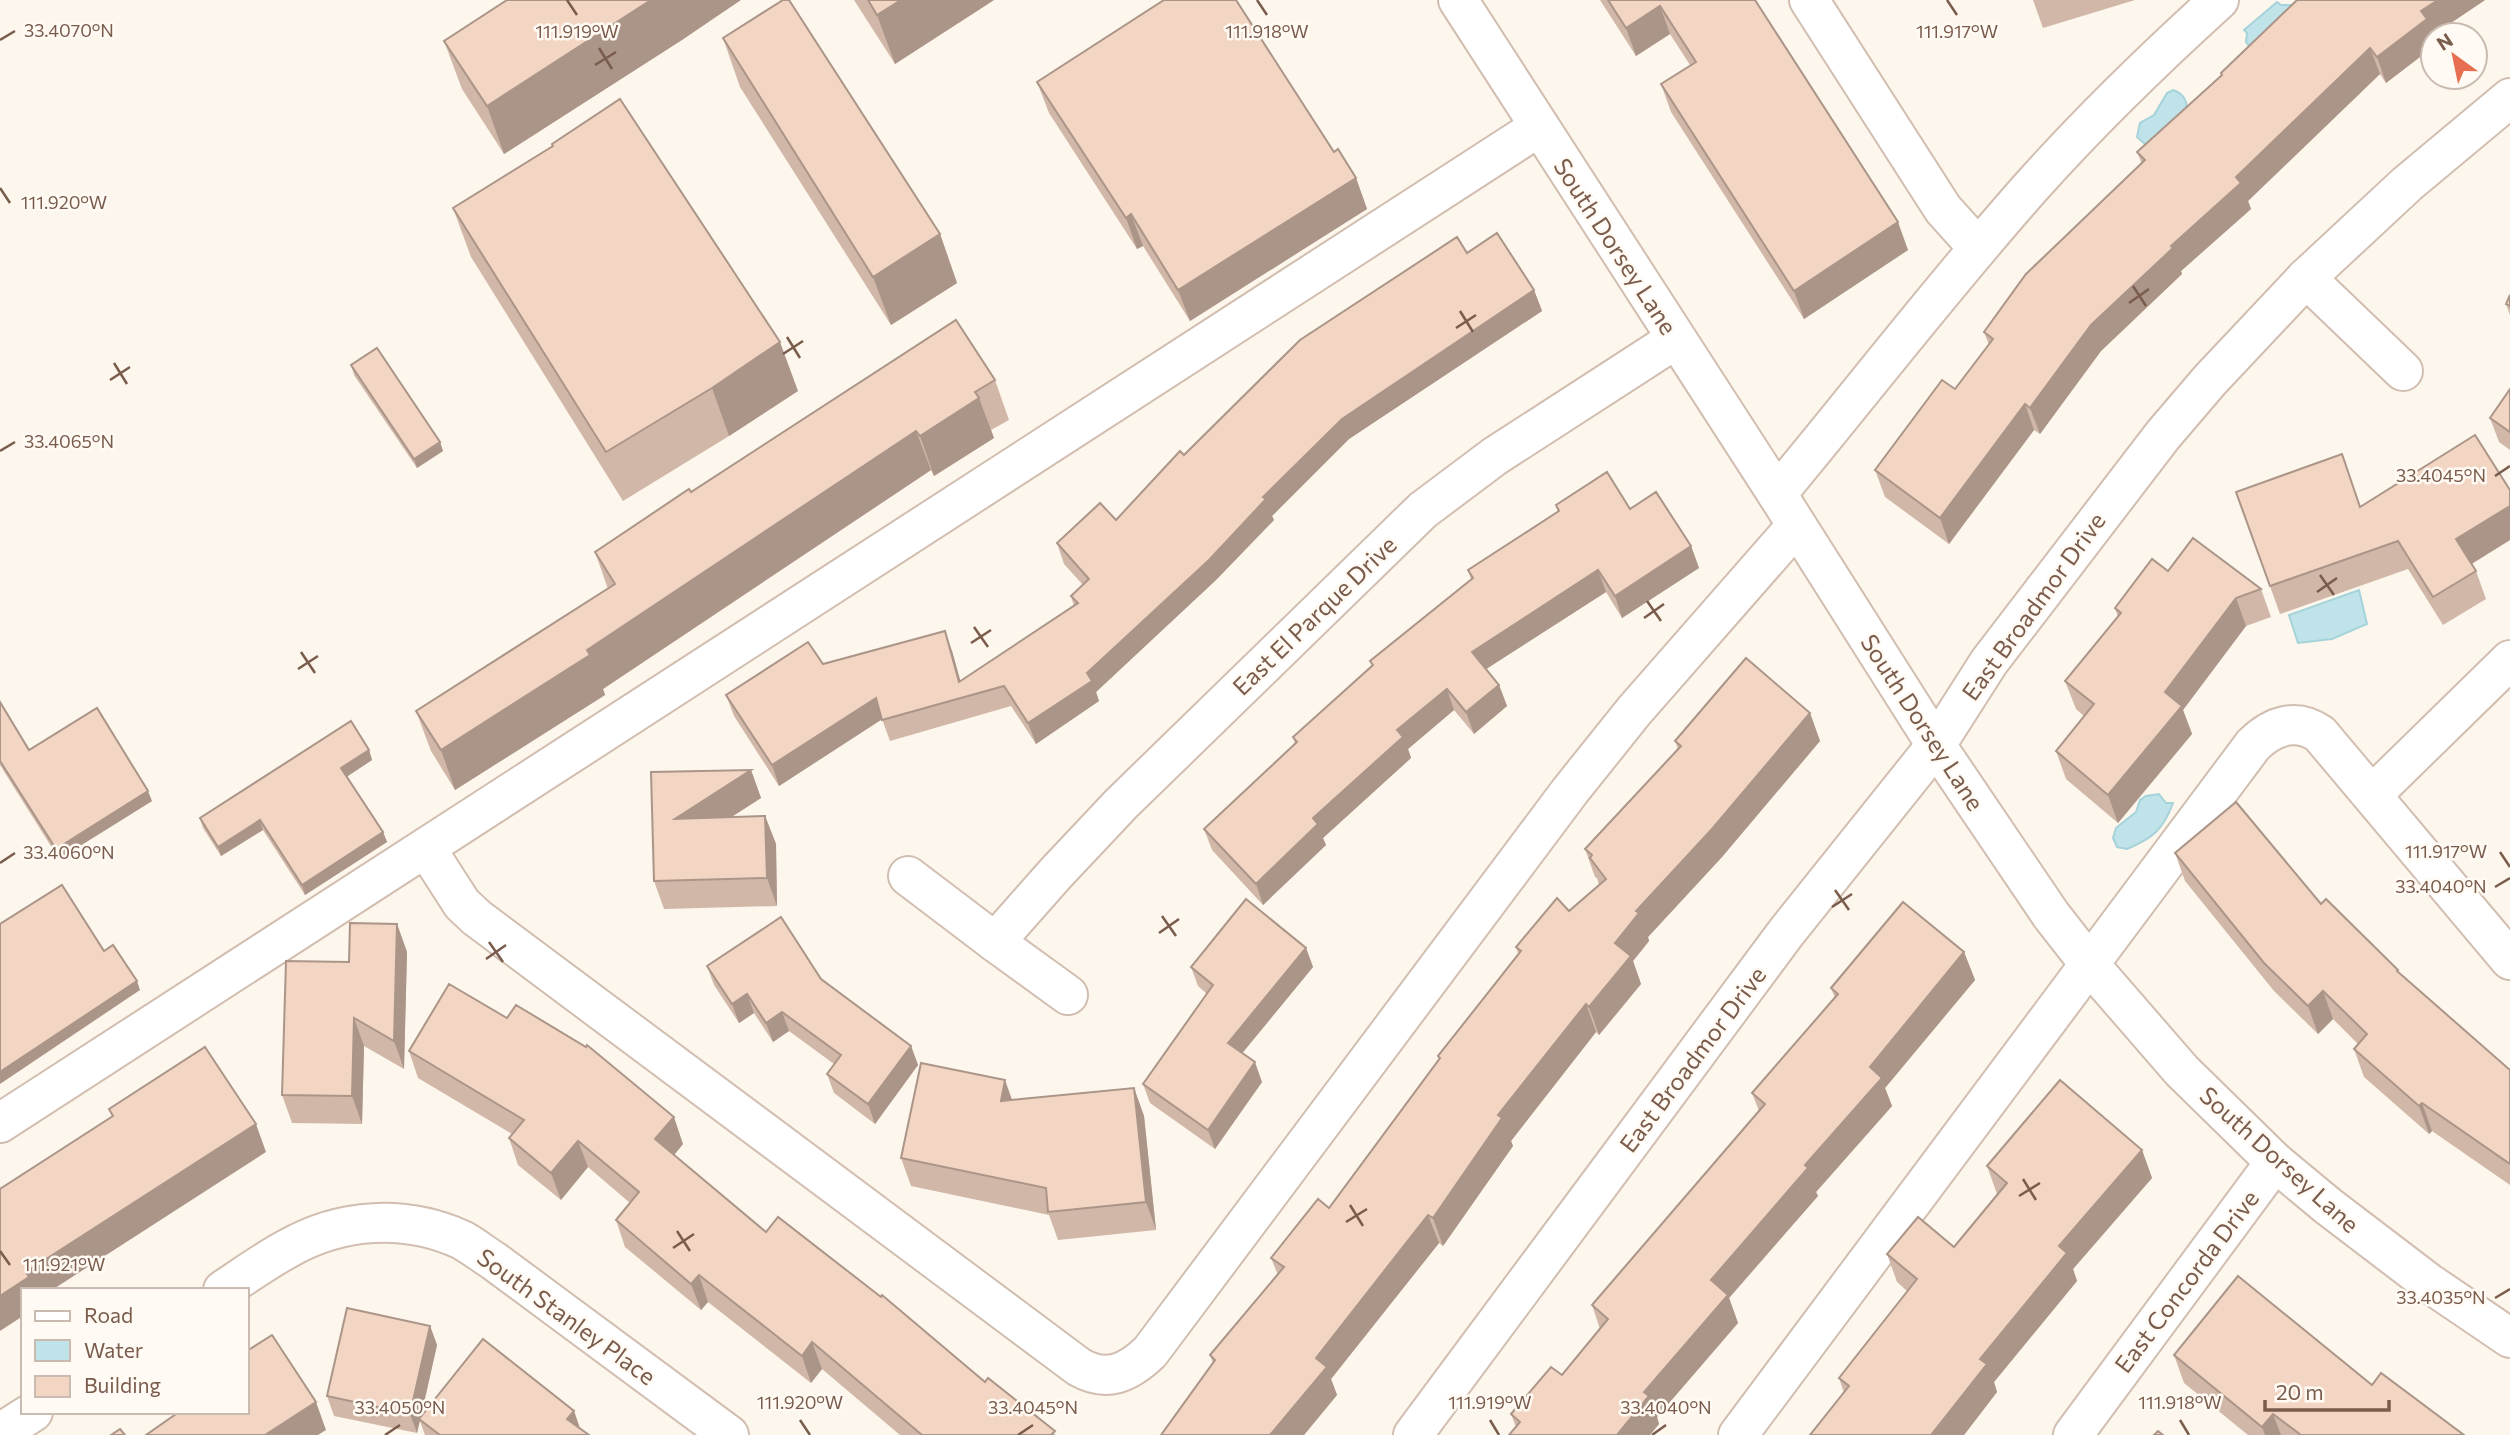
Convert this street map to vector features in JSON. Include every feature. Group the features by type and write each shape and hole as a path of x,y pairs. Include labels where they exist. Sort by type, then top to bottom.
{"street":[{"name":"South Dorsey Lane","path":"1458,0 1936,744 2051,915 2090,965 2182,1071 2275,1162 2429,1283 2510,1338"},
{"path":"1809,0 1943,209 1979,248"},
{"path":"1777,494 2032,186 2155,58 2219,0"},
{"name":"East Broadmor Drive","path":"1413,1435 1784,934 1936,744 1989,662 2118,491 2210,380 2306,278 2407,184 2510,98"},
{"path":"0,1123 1539,127"},
{"path":"2306,278 2403,371"},
{"name":"East El Parque Drive","path":"995,942 1121,804 1423,510 1495,456 1676,339"},
{"path":"426,848 456,894 477,918 1079,1367 1104,1376 1120,1374 1136,1365 1150,1352 1578,781 1634,711 1796,526"},
{"path":"2372,795 2510,660"},
{"path":"1738,1435 2253,745 2272,729 2299,724 2320,734 2510,960"},
{"path":"908,876 1068,995"},
{"name":"East Concorda Drive","path":"2073,1435 2275,1162"},
{"name":"South Stanley Place","path":"226,1288 288,1248 319,1234 356,1224 393,1222 428,1227 464,1241 729,1435"},
{"path":"0,1433 30,1414"}],"water":[{"path":"2277,2 2293,8 2250,47 2246,42 2247,33 2244,30"},
{"path":"2173,90 2183,97 2187,108 2147,146 2137,137 2140,123 2154,115 2167,93"},
{"path":"2359,590 2367,624 2332,639 2298,643 2289,615"},
{"path":"2159,794 2166,803 2173,803 2161,827 2136,845 2127,849 2117,847 2113,838 2116,828 2136,812 2140,800"}],"building":[{"path":"507,0 651,0 487,106 444,41"},
{"path":"783,0 789,0 940,234 873,277 723,38"},
{"path":"868,0 901,0 877,15"},
{"path":"1164,0 1236,0 1334,152 1338,149 1356,178 1178,290 1131,214 1126,218 1037,82"},
{"path":"1608,0 1755,0 1898,222 1794,291 1661,84 1696,62 1660,6 1626,28"},
{"path":"2297,0 2438,0 2421,11 2427,19 2419,21 2419,25 2377,57 2370,48 2236,177 2241,183 2171,246 2173,248 2091,325 2030,408 2025,404 1940,518 1875,470 1942,380 1955,389 1993,339 1984,332 2026,274 2145,160 2137,152 2222,75 2221,73"},
{"path":"620,99 780,342 712,388 606,452 453,208 553,146 552,144"},
{"path":"1497,233 1534,290 1342,419 1263,497 1266,499 1209,560 1087,673 1092,681 1028,723 1004,686 882,720 876,698 772,765 726,695 808,642 823,664 945,631 959,682 1078,603 1071,596 1089,579 1057,543 1100,503 1116,520 1180,451 1184,455 1300,340 1457,237 1467,253"},
{"path":"956,320 995,380 975,392 979,398 920,436 916,431 587,650 590,655 441,750 416,711 615,584 595,552 689,489 691,492"},
{"path":"377,348 440,442 414,459 351,365"},
{"path":"2510,389 2510,432 2490,418"},
{"path":"2475,435 2510,490 2510,506 2456,539 2476,571 2433,597 2398,541 2270,586 2236,492 2342,454 2360,507"},
{"path":"1607,472 1630,509 1656,492 1691,546 1615,596 1598,570 1472,652 1499,685 1466,712 1447,689 1397,730 1403,737 1313,818 1318,824 1256,884 1204,829 1297,742 1293,737 1373,665 1370,661 1473,578 1468,570 1559,511 1556,505"},
{"path":"2193,538 2261,589 2236,598 2165,692 2182,706 2108,795 2056,751 2094,704 2065,681 2121,613 2115,608 2152,559 2168,571"},
{"path":"1746,658 1810,713 1712,829 1636,911 1639,913 1615,943 1631,956 1589,1007 1586,1004 1498,1115 1502,1118 1433,1218 1428,1215 1316,1358 1327,1367 1270,1435 1161,1435 1215,1360 1210,1355 1284,1267 1271,1258 1318,1199 1329,1208 1440,1058 1438,1056 1521,951 1516,947 1557,898 1569,911 1606,879 1590,858 1592,855 1585,849 1681,746 1675,741"},
{"path":"0,702 29,750 97,708 148,791 56,849 0,761"},
{"path":"351,721 369,750 341,768 383,832 302,885 260,820 218,847 200,818"},
{"path":"751,770 675,819 765,816 767,878 654,881 651,772"},
{"path":"2236,802 2321,904 2326,899 2397,971 2510,1070 2510,1164 2422,1103 2419,1106 2354,1049 2367,1034 2323,991 2308,1006 2264,963 2175,853"},
{"path":"62,885 104,951 113,945 137,981 0,1072 0,924"},
{"path":"1246,899 1306,948 1228,1043 1255,1062 1208,1130 1143,1084 1213,985 1191,967"},
{"path":"1903,902 1964,952 1870,1067 1882,1078 1805,1165 1808,1168 1711,1280 1728,1295 1644,1392 1649,1396 1617,1435 1509,1435 1520,1422 1511,1414 1551,1367 1562,1375 1608,1319 1592,1305 1765,1104 1752,1093 1838,994 1831,988"},
{"path":"781,917 821,979 911,1046 868,1104 827,1074 841,1055 782,1012 766,1023 747,994 732,1004 707,966"},
{"path":"350,923 397,924 394,1041 354,1018 352,1096 282,1095 286,961 349,962"},
{"path":"449,984 507,1018 516,1005 586,1047 587,1045 674,1117 655,1139 766,1232 778,1217 881,1297 882,1295 985,1382 988,1378 1055,1431 1051,1435 922,1435 812,1342 802,1356 699,1275 691,1284 616,1220 639,1192 578,1141 551,1173 509,1138 524,1120 409,1051"},
{"path":"205,1047 256,1124 26,1272 29,1277 0,1296 0,1189 113,1116 109,1109"},
{"path":"921,1063 1005,1080 1001,1101 1134,1088 1146,1202 1048,1212 1046,1188 901,1158"},
{"path":"2060,1080 2142,1150 2059,1246 2067,1253 1980,1359 1987,1364 1931,1435 1810,1435 1849,1386 1839,1378 1917,1279 1887,1254 1918,1217 1954,1247 2007,1183 1987,1166"},
{"path":"2238,1276 2372,1385 2381,1373 2464,1435 2301,1435 2273,1414 2262,1427 2174,1355"},
{"path":"347,1308 430,1326 410,1414 327,1396"},
{"path":"272,1335 316,1402 265,1435 146,1435 176,1414 248,1414 248,1350"},
{"path":"483,1339 574,1411 567,1419 589,1435 440,1435 419,1419"},
{"path":"120,1429 125,1435 111,1435"}]}
